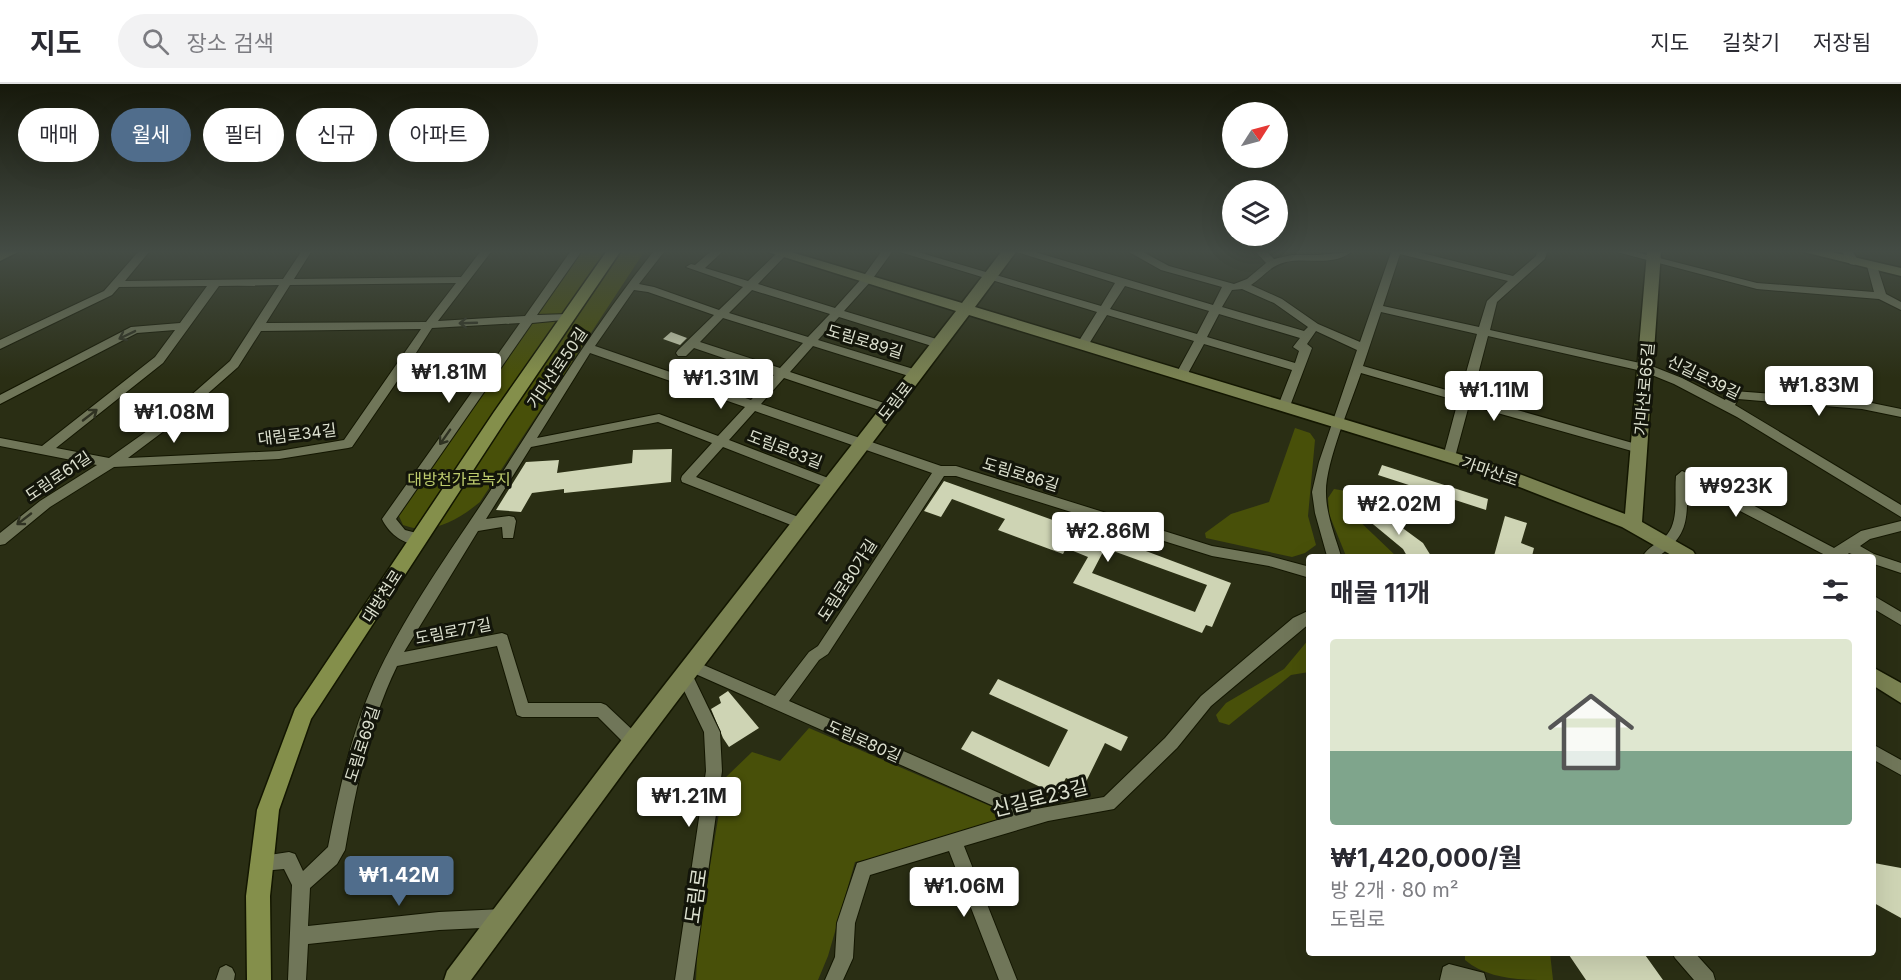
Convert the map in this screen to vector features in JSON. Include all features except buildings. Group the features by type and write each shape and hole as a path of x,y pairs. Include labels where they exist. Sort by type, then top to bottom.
{"main road":[{"name":"대방천로","path":"243,976 258,896 268,810 302,715 585,294"},
{"name":"가마산로","path":"916,294 1492,470 1633,525 1683,554"},
{"name":"도림로","path":"456,980 634,742 978,294"},
{"name":"가마산로65길","path":"1633,525 1651,294"},
{"path":"1876,677 1901,694"}],"street":[{"path":"0,345 104,294"},
{"path":"44,451 159,360 207,294"},
{"name":"도림로61길","path":"0,540 45,504 168,422 234,364 280,294"},
{"path":"396,373 453,294"},
{"path":"419,539 402,535 393,529 388,519 546,294"},
{"name":"가마산로50길","path":"477,523 589,348 628,294"},
{"name":"도림로89길","path":"664,294 721,314 916,374"},
{"path":"682,353 742,294"},
{"path":"776,294 939,344"},
{"path":"801,524 687,479 853,294"},
{"path":"1040,294 1299,368"},
{"path":"1083,344 1114,294"},
{"path":"1170,294 1310,331 1363,348"},
{"path":"1182,374 1223,294"},
{"path":"1262,294 1278,301 1310,331"},
{"path":"1333,554 1322,513 1319,492 1338,423 1382,294"},
{"path":"1449,457 1482,333 1492,301 1500,294"},
{"path":"1854,294 1881,296 1901,307"},
{"name":"신길로39길","path":"1377,308 1645,368 1728,406 1850,478 1901,512"},
{"path":"260,327 429,325 569,317"},
{"path":"0,400 135,330 184,326"},
{"path":"1284,406 1306,348 1299,347 1310,331"},
{"path":"692,343 889,409"},
{"name":"도림로86길","path":"589,348 940,471 956,471 1212,551 1269,561 1306,572"},
{"path":"1356,368 1639,449"},
{"path":"396,373 485,378"},
{"name":"대림로34길","path":"0,442 108,463 279,455 348,444 396,373"},
{"path":"1728,406 1734,395 1862,405 1901,413"},
{"name":"도림로83길","path":"526,444 659,418 831,484"},
{"name":"도림로80가길","path":"778,704 814,656 823,650 940,471"},
{"path":"1653,554 1675,538 1682,518 1682,476 1723,493 1799,537 1842,553 1866,534 1901,526"},
{"path":"477,523 509,521 508,534"},
{"name":"도림로69길","path":"301,884 331,858 336,850 347,789 365,728 392,661 477,523"},
{"path":"1876,560 1901,568"},
{"path":"1876,603 1901,619"},
{"name":"신길로23길","path":"834,980 844,958 846,923 863,869 1036,817 1108,804 1171,743 1206,701 1298,622 1306,618"},
{"name":"도림로77길","path":"392,661 502,639 522,710 601,710 634,742"},
{"name":"도림로80길","path":"688,671 778,704 1036,817"},
{"name":"도림로","path":"684,980 714,771 712,732 688,671"},
{"path":"1876,753 1901,768"},
{"path":"954,843 1008,980"},
{"path":"262,863 289,860 301,884 297,980"},
{"path":"299,936 439,921 503,918"},
{"path":"1685,956 1706,980"},
{"path":"1449,976 1477,980"}],"green space":[{"name":"대방천가로녹지","path":"553,294 617,294 480,502 453,520 424,529 403,525 398,514"},
{"path":"1295,428 1310,433 1315,440 1308,516 1316,545 1305,553 1292,557 1206,538 1205,533 1231,514 1269,502"},
{"path":"1334,489 1346,491 1354,501 1353,515 1394,554 1345,554 1329,514 1328,498"},
{"path":"1306,643 1306,672 1291,675 1229,725 1219,722 1216,715 1226,703 1284,669"},
{"path":"809,728 1011,815 954,843 855,862 828,956 818,980 696,980 698,937 725,778 752,752 780,761"},
{"path":"1465,956 1550,956 1553,980 1506,978 1485,972 1465,960"}]}
